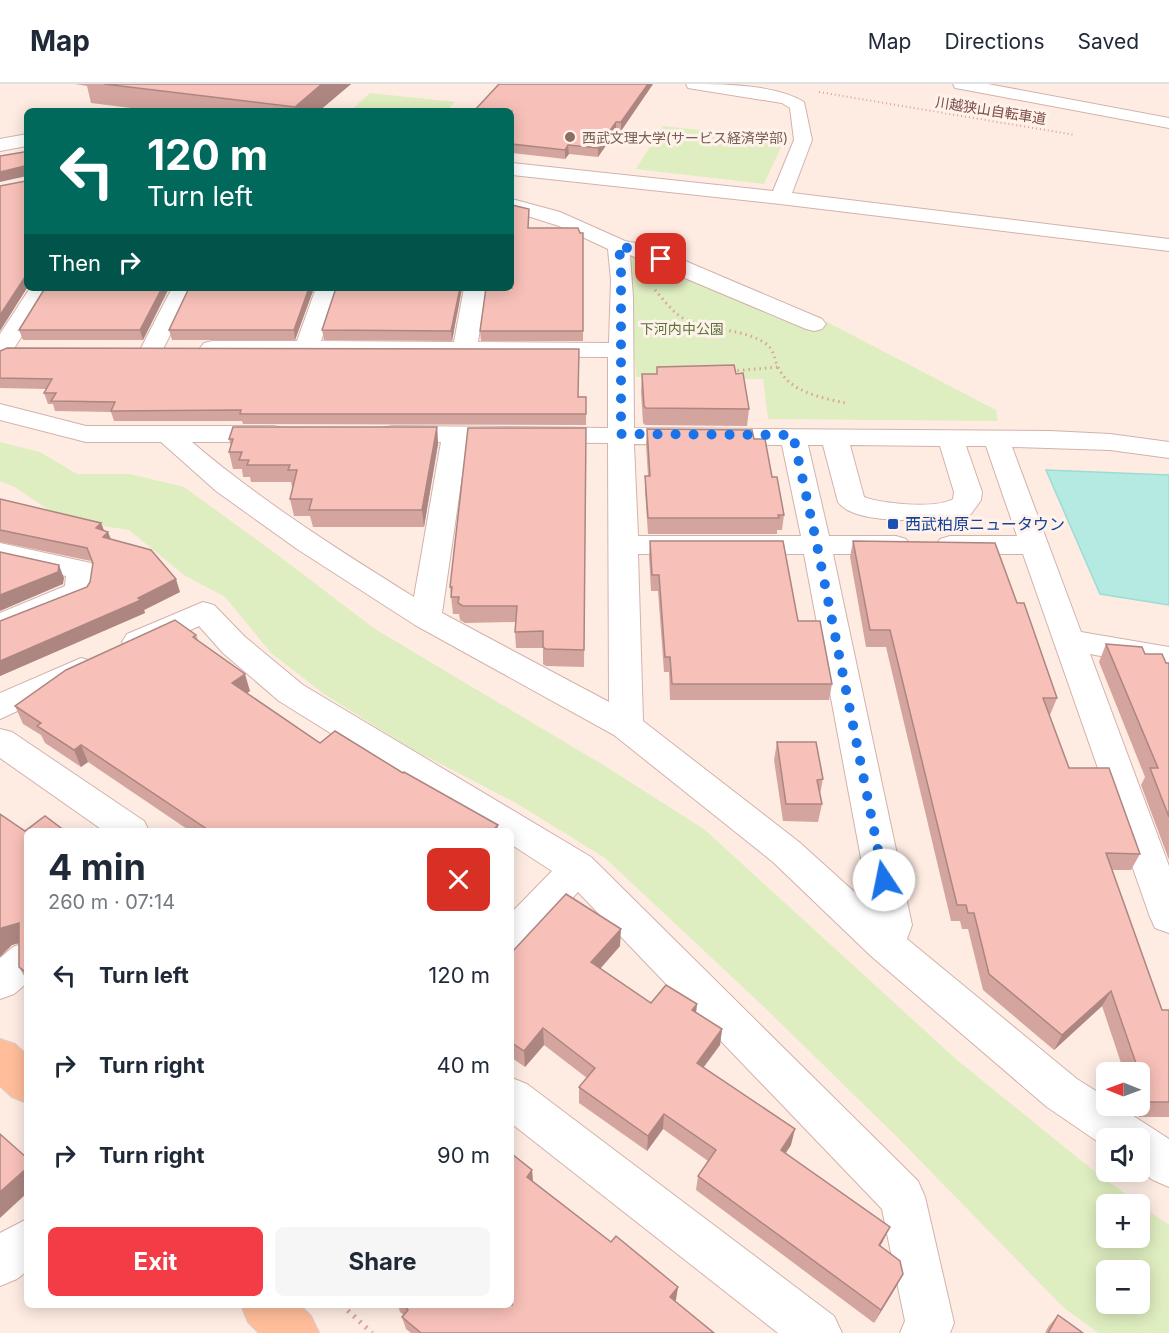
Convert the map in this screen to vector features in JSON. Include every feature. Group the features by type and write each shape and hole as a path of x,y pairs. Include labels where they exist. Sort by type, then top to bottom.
{"main road":[{"path":"0,1058 24,1080"},
{"path":"268,1308 294,1333"}],"street":[{"path":"694,84 787,99 798,106 803,140 780,198"},
{"path":"961,84 1169,123"},
{"path":"0,145 24,141"},
{"path":"0,158 24,154"},
{"path":"514,169 780,198 1169,245"},
{"path":"514,205 550,214 590,230 618,246 642,251 814,324"},
{"path":"618,246 621,281 619,350 625,545 626,726"},
{"path":"10,350 40,291"},
{"path":"182,291 162,348 619,350"},
{"path":"307,348 326,291"},
{"path":"465,349 475,291"},
{"path":"0,412 86,434 299,434"},
{"path":"168,434 226,485 308,543 426,618 626,726 786,852 885,944 1062,1093 1115,1128"},
{"path":"371,434 996,438 1110,442 1169,450"},
{"path":"426,618 455,435"},
{"path":"793,435 893,925 885,944"},
{"path":"834,436 852,502 875,510 949,511 961,508 967,500 968,492 950,438"},
{"path":"996,438 1169,917"},
{"path":"625,545 1034,545"},
{"path":"0,552 81,570 80,591 0,625"},
{"path":"0,707 203,612 234,645 291,693 512,828"},
{"path":"1069,640 1169,658"},
{"path":"0,741 127,828"},
{"path":"514,829 578,868 902,1197 930,1323 925,1333"},
{"path":"514,935 578,868"},
{"path":"0,982 24,962"},
{"path":"514,1100 818,1333"},
{"path":"1150,1152 1169,1165"},
{"path":"0,1262 24,1244"}],"path":[{"name":"川越狭山自転車道","path":"811,90 1084,136"},
{"path":"621,281 646,283 654,288 669,307 682,318 750,336 764,342 772,348 779,367 792,383 809,393 846,403"},
{"path":"728,371 779,367"},
{"path":"345,1308 372,1333"}],"green space":[{"path":"370,93 455,102 450,108 353,108"},
{"path":"663,126 785,139 764,184 636,169"},
{"name":"下河内中公園","path":"640,256 813,330 827,322 996,410 998,421 768,419 763,379 636,377 629,258"},
{"path":"0,442 40,452 77,474 130,474 184,487 375,629 610,769 705,830 957,1060 1096,1173 1096,1182 1109,1182 1126,1194 1096,1194 1096,1248 1150,1248 1150,1212 1169,1225 1169,1333 1098,1333 1063,1307 897,1137 763,1006 605,858 516,803 412,749 324,694 271,653 225,597 184,575 129,530 63,520 15,487 0,481"}],"water":[{"path":"1046,470 1169,475 1169,605 1100,594"}],"building":[{"path":"104,84 322,84 295,107"},
{"path":"499,84 648,84 621,122 616,122 598,148 568,145 565,150 514,144 514,108 477,108"},
{"path":"24,152 24,166 0,172 0,156"},
{"path":"24,181 24,279 0,315 0,186"},
{"path":"514,205 529,209 528,228 578,228 580,233 583,233 583,331 480,331 486,291 514,291"},
{"path":"43,291 160,291 140,330 19,330"},
{"path":"188,291 308,291 294,330 169,330"},
{"path":"335,291 459,291 451,331 322,330"},
{"path":"7,348 579,349 578,397 586,397 586,414 240,414 241,410 111,411 115,402 51,401 56,393 44,393 52,379 0,378 0,351"},
{"path":"734,365 736,374 743,373 749,409 646,408 644,406 642,374 657,374 657,367"},
{"path":"233,427 437,427 422,510 309,510 312,499 290,499 297,470 288,470 290,465 247,465 249,460 239,460 242,452 229,452 233,439 229,439"},
{"path":"468,428 586,428 584,650 546,649 543,647 543,631 515,632 517,606 463,606 458,603 459,597 451,597 452,587 450,587"},
{"path":"647,429 752,430 754,439 765,439 772,477 777,477 784,515 778,515 779,518 648,518 645,476 650,476"},
{"path":"0,499 101,523 96,528 108,532 103,537 151,550 176,579 138,598 141,600 0,661 0,621 87,587 93,563 87,548 0,530"},
{"path":"650,541 783,541 798,621 820,621 832,684 672,684 670,657 665,657 659,575 652,575"},
{"path":"853,541 995,543 1017,603 1024,603 1057,698 1043,698 1069,768 1109,768 1140,854 1106,853 1162,1010 1169,1010 1169,1102 1150,1102 1150,1062 1136,1062 1111,991 1062,1035 989,974 974,913 968,913 966,905 957,905 890,630 870,630"},
{"path":"0,552 59,565 58,572 0,595"},
{"path":"175,620 196,635 193,637 245,674 232,683 320,743 335,731 403,773 498,825 495,828 206,828 81,745 74,750 37,726 41,723 15,706 66,670"},
{"path":"1106,644 1142,647 1145,654 1162,654 1166,663 1169,663 1169,817 1150,768 1158,768"},
{"path":"777,742 816,742 823,779 817,780 822,804 786,804"},
{"path":"0,814 24,830 24,971 19,967 19,923 0,930"},
{"path":"45,816 61,828 29,828"},
{"path":"566,894 621,929 591,962 651,1003 666,985 697,1004 692,1010 722,1029 697,1063 795,1129 781,1150 890,1227 879,1245 900,1261 903,1274 881,1310 698,1176 716,1150 664,1114 648,1136 579,1087 595,1068 543,1028 524,1051 514,1044 514,950"},
{"path":"0,1134 24,1155 24,1171 0,1192"},
{"path":"514,1156 532,1170 527,1177 611,1242 616,1236 678,1287 670,1297 714,1333 421,1333 402,1317 408,1310 406,1308 514,1308"},
{"path":"1058,1315 1083,1333 1048,1333"}],"place":[{"name":"西武文理大学(サービス経済学部)","path":"570,137"},
{"name":"西武柏原ニュータウン","path":"893,524"}],"route":[{"path":"661,259 642,251 618,246 621,261 619,350 621,434 793,435 884,880"}]}
